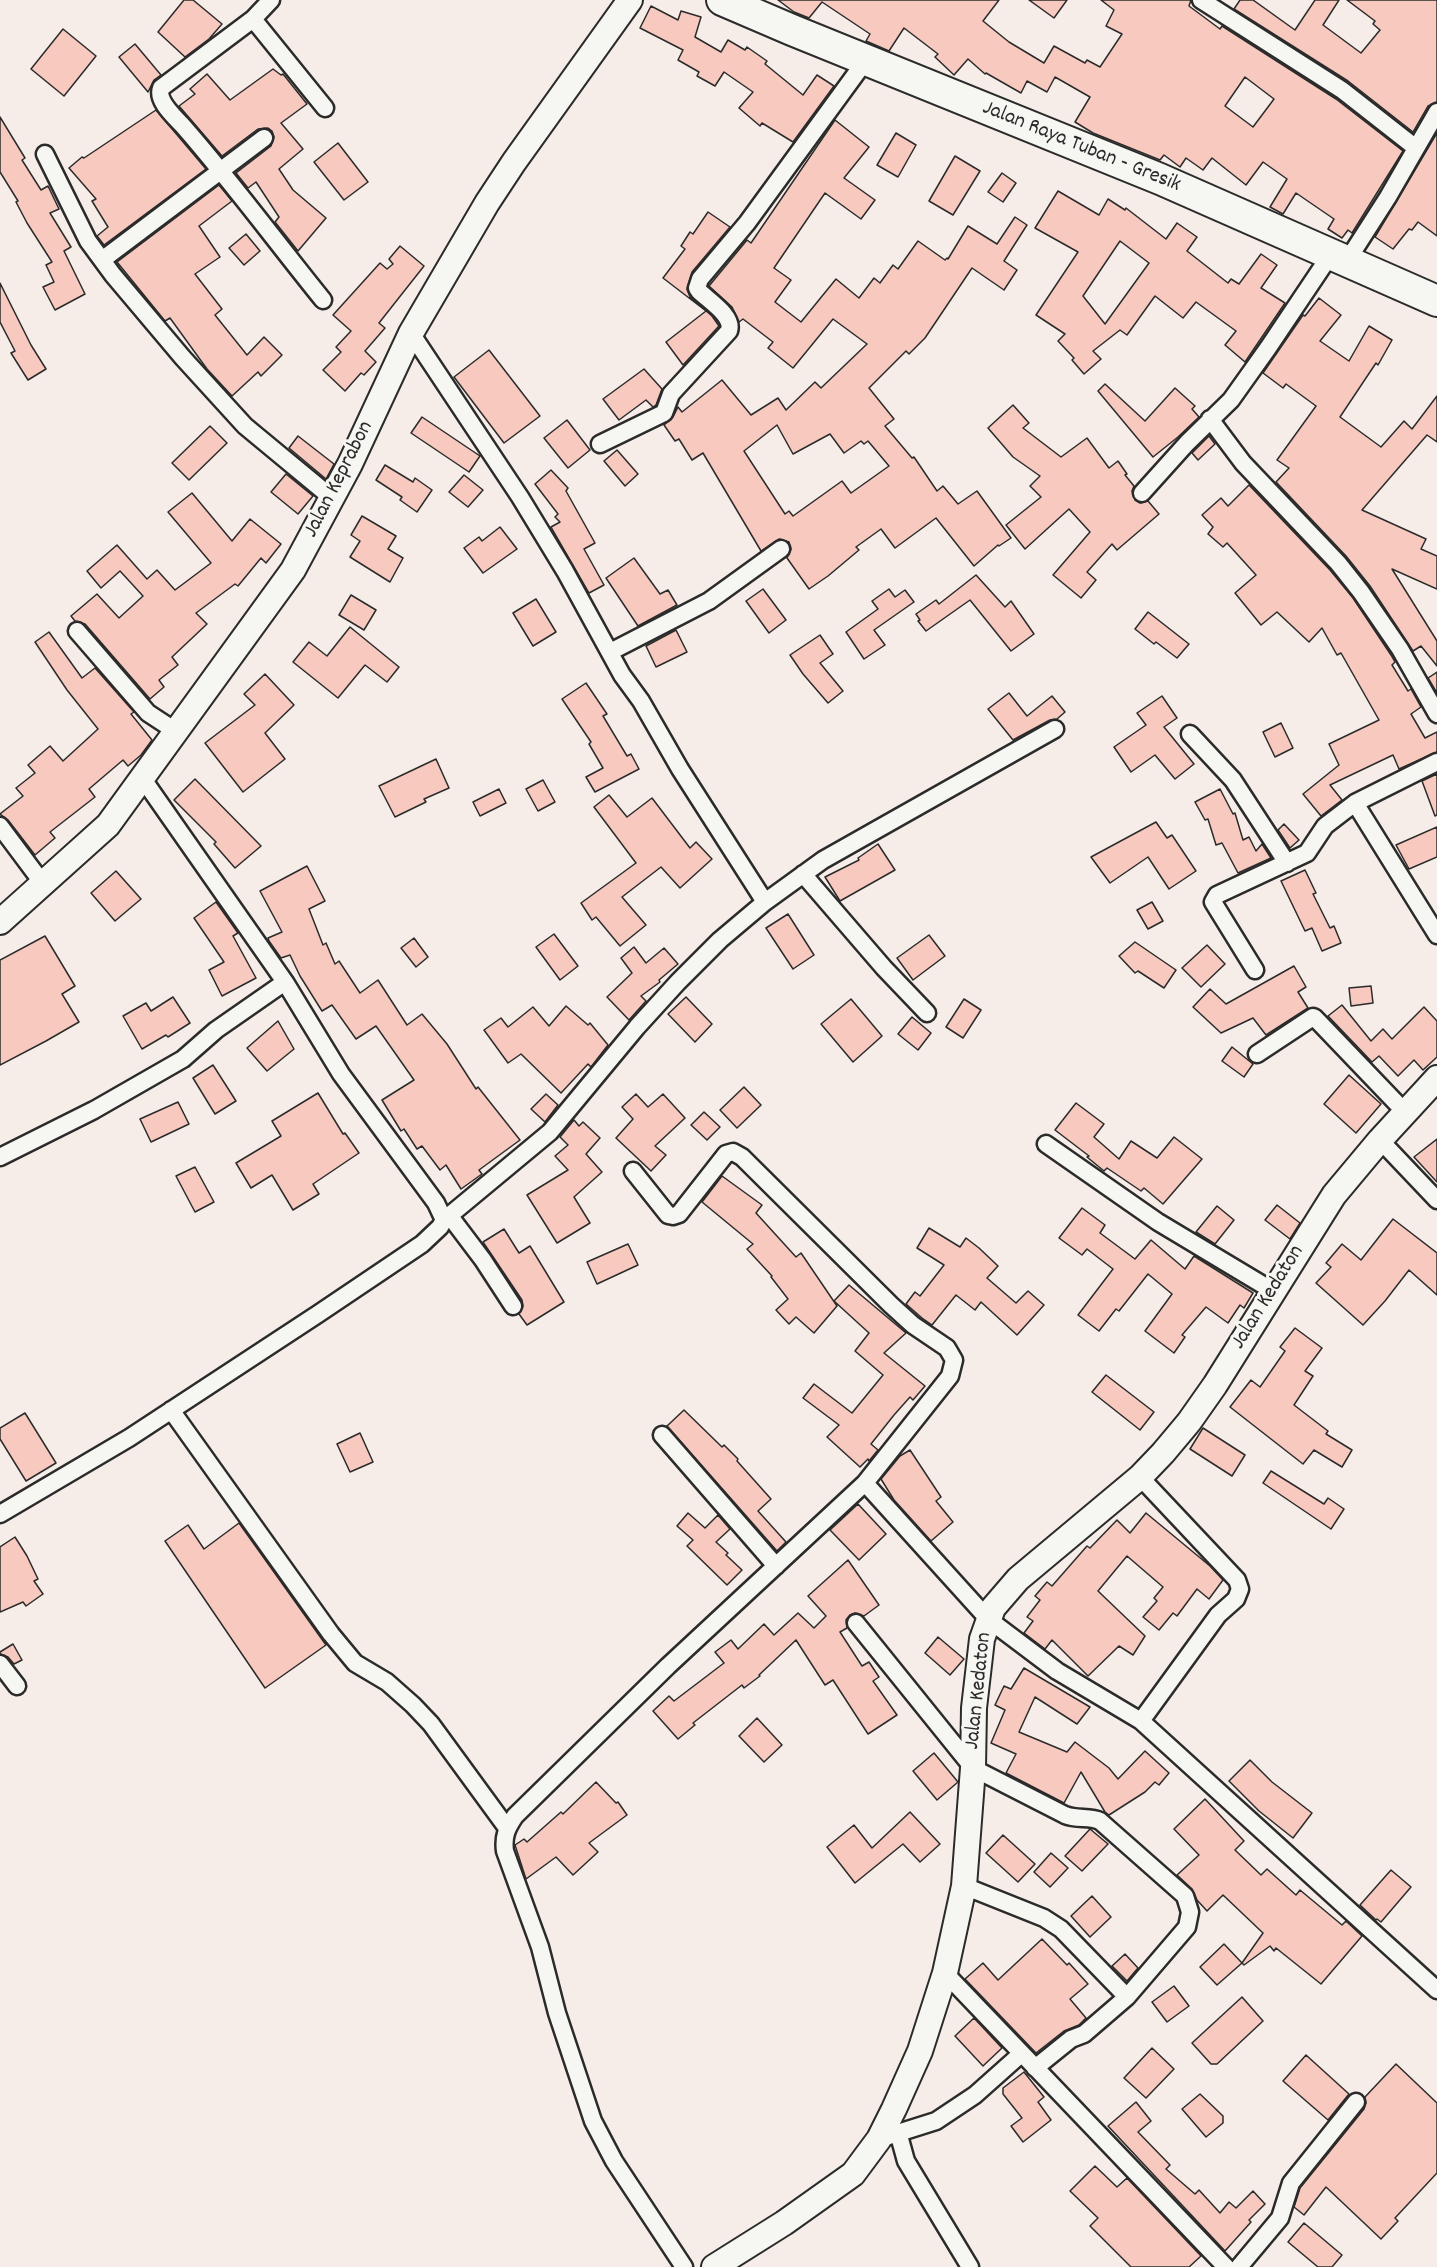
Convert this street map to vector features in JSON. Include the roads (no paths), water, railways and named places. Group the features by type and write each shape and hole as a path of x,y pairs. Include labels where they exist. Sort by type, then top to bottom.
{"highway":[{"name":"Jalan Raya Tuban - Gresik","path":"726,1 1160,179 1437,301"}],"street":[{"path":"271,0 253,19 160,88 159,93 160,98 175,117 221,170 262,226 323,300"},
{"name":"Jalan Keprabon","path":"0,922 44,885 108,825 293,570 332,498 411,333 487,203 508,170 630,0"},
{"path":"1201,0 1342,90 1416,148"},
{"path":"253,19 325,108"},
{"path":"600,444 664,414 671,394 729,331 729,319 697,288 700,279 747,223 866,60"},
{"path":"1142,493 1210,419 1231,400 1339,257 1388,197 1437,112"},
{"path":"102,260 264,138"},
{"path":"45,154 88,242 183,358 245,426 332,498"},
{"path":"411,333 520,497 566,571 622,675 641,701 680,769 765,902"},
{"path":"1210,419 1243,464 1338,563 1361,592 1400,649 1437,714"},
{"path":"610,652 709,601 781,549"},
{"path":"77,631 148,713 177,732"},
{"path":"0,1514 129,1438 422,1244 446,1218 549,1132 671,989 720,940 765,902 842,849 1055,729"},
{"path":"1190,734 1233,780 1287,863"},
{"path":"1255,970 1213,902 1214,899 1223,892 1307,853 1324,826 1355,803 1437,762"},
{"path":"143,778 285,982 341,1074 446,1218 483,1260 513,1306"},
{"path":"1355,803 1437,935"},
{"path":"0,826 44,885"},
{"path":"803,874 884,968 927,1013"},
{"path":"1,1154 94,1110 183,1059 216,1030 285,982"},
{"path":"1257,1054 1312,1017 1315,1018 1405,1112"},
{"name":"Jalan Kedaton","path":"714,2267 839,2185 888,2136 894,2109 920,2051 945,1973 964,1886 973,1768 974,1708 982,1639 988,1618 998,1600 1018,1579 1140,1477 1189,1422 1215,1385 1334,1195 1380,1140 1437,1078"},
{"path":"1380,1140 1437,1200"},
{"path":"1046,1144 1158,1222 1273,1290"},
{"path":"633,1171 668,1215 673,1216 679,1214 726,1154 733,1152 742,1156 891,1305 913,1325 948,1348 954,1360 950,1376 865,1483 651,1682 515,1816 507,1828 504,1839 506,1851 540,1947 557,2013 593,2121 632,2190 684,2267"},
{"path":"171,1410 331,1634 356,1663 387,1682 431,1724 507,1828"},
{"path":"662,1436 776,1566"},
{"path":"1140,1477 1237,1580 1240,1589 1236,1599 1218,1615 1141,1721"},
{"path":"865,1483 988,1618 1057,1671 1141,1721 1437,1990"},
{"path":"856,1623 973,1768 1074,1819 1094,1818 1100,1821 1185,1896 1190,1912 1187,1928 1126,1997 1084,2034 1071,2039 1035,2068"},
{"path":"0,1664 17,1686"},
{"path":"964,1886 1044,1918 1061,1929 1126,1997"},
{"path":"945,1973 1226,2267"},
{"path":"970,2267 906,2161 888,2136 936,2121 975,2095 1021,2054"},
{"path":"1239,2267 1280,2218 1291,2184 1356,2102"}]}
